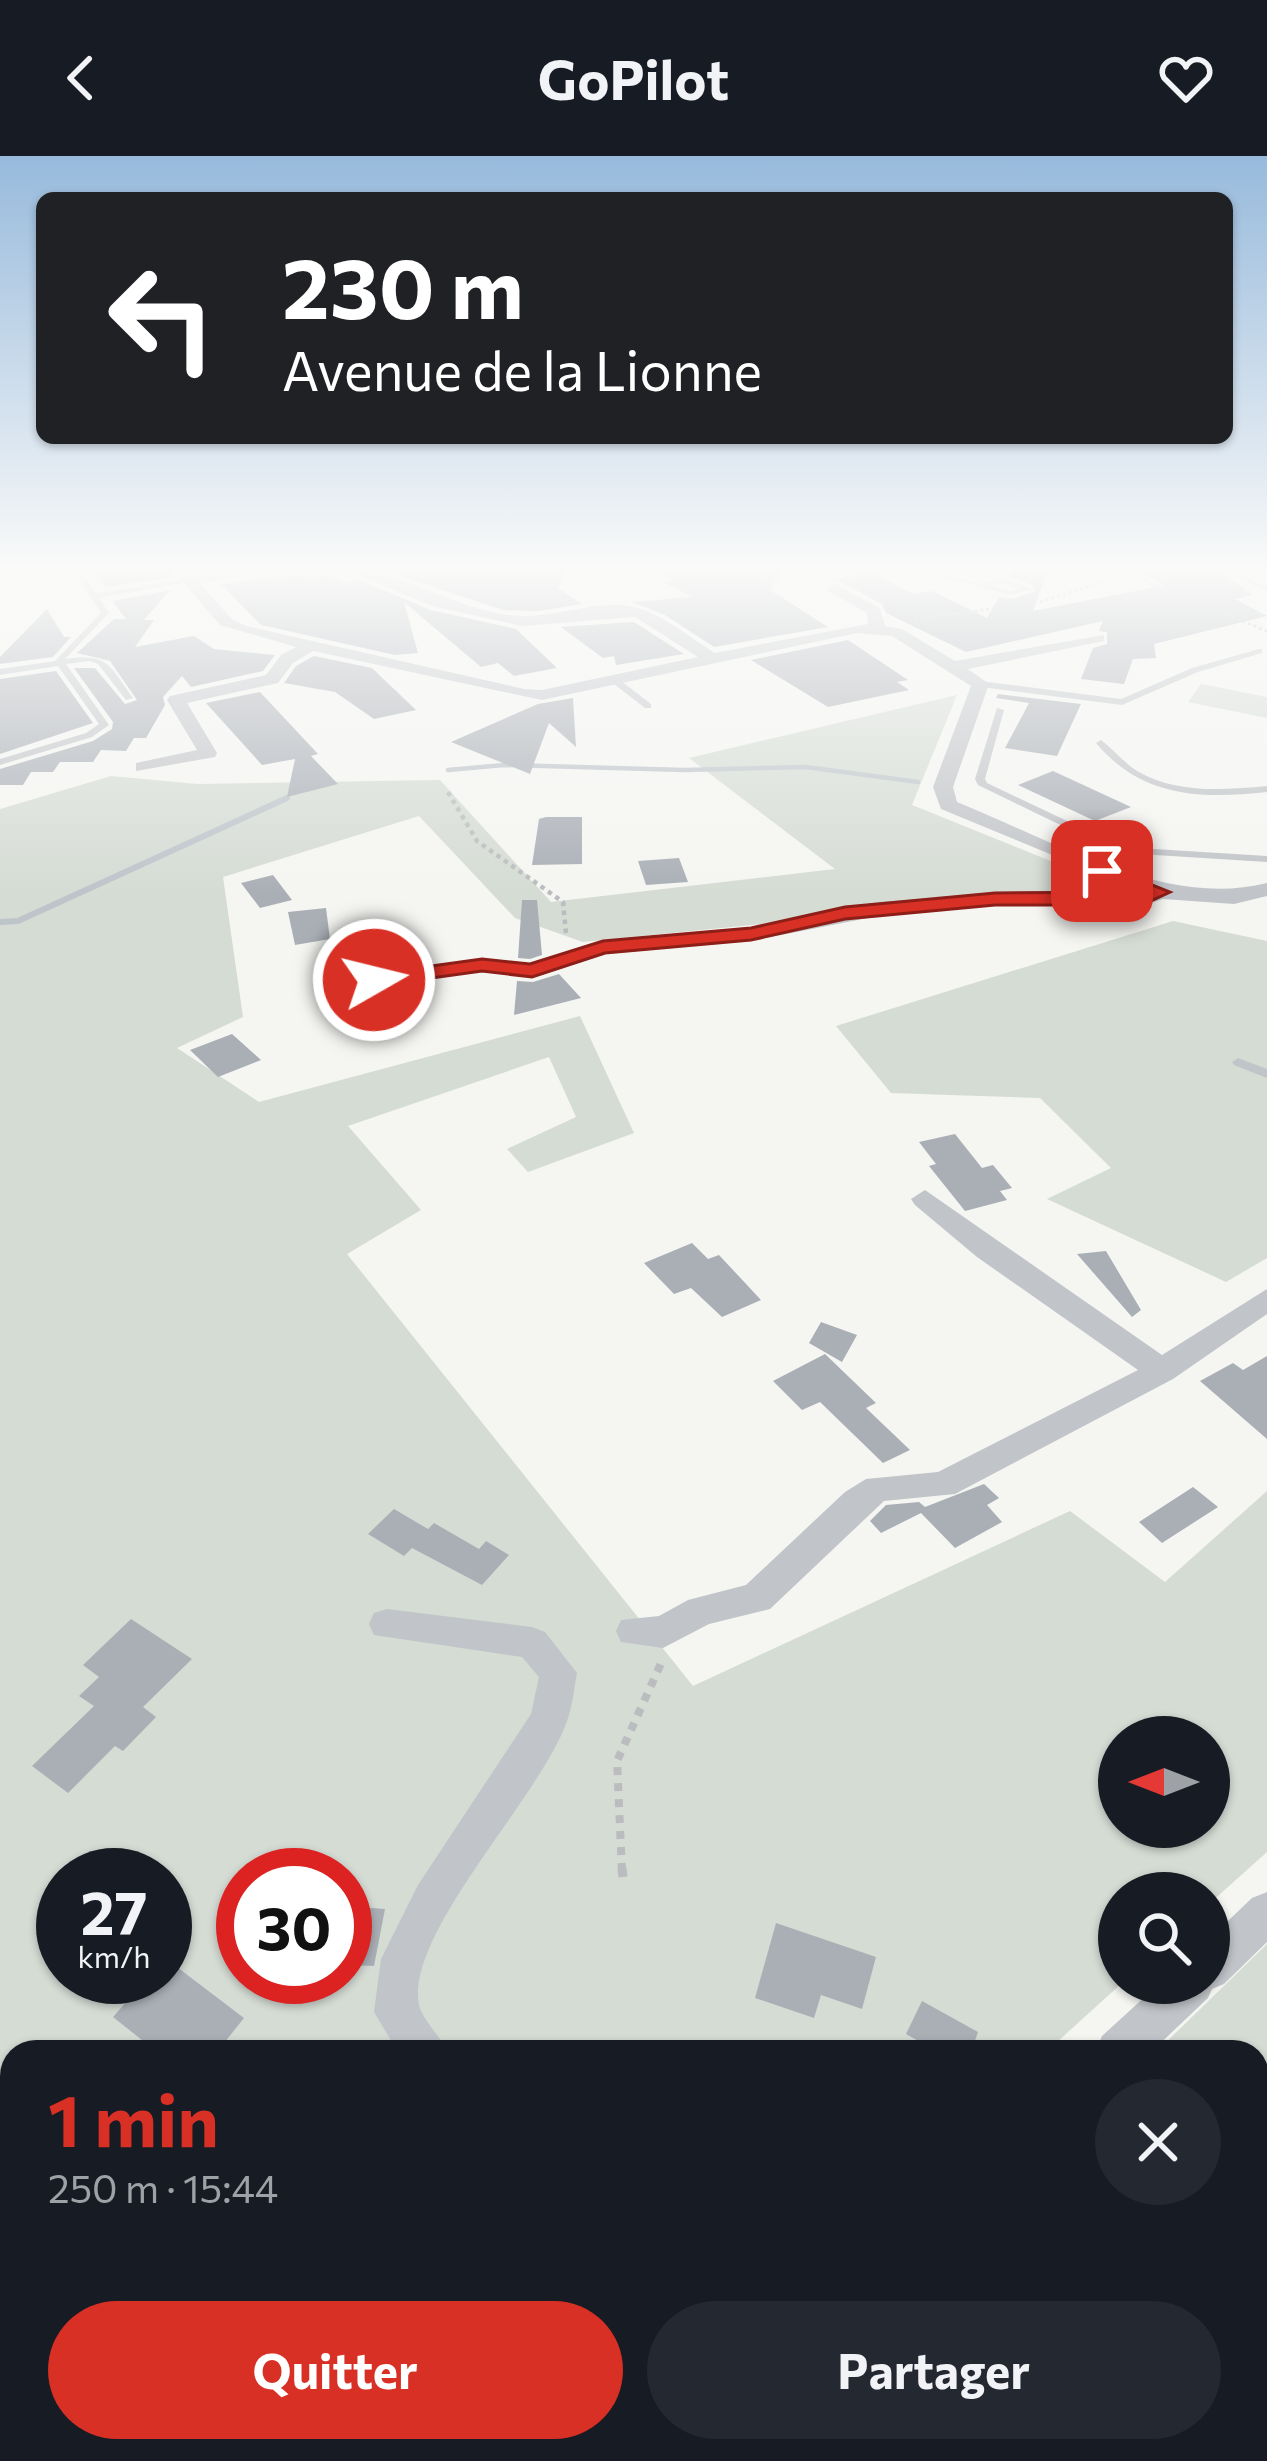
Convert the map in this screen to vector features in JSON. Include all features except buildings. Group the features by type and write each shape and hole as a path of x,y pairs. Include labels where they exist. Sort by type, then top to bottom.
{"street":[{"path":"143,767 208,753 176,700 272,679"},
{"path":"456,679 542,695 613,679"},
{"path":"973,679 980,684 943,788 944,799 954,810 1160,892 1218,898 1267,889"},
{"path":"374,980 482,965 532,971 603,947 751,934 845,913 995,899 1142,899 1160,892"},
{"path":"926,1199 987,1250 1162,1371"},
{"path":"649,1632 757,1598 856,1501 878,1488 943,1485 1162,1371 1267,1299"},
{"path":"387,1624 532,1643 550,1651 560,1666 561,1689 548,1725 430,1905 403,1958 394,1994 397,2025 413,2040"},
{"path":"1230,1949 1267,1913"},
{"path":"1131,2040 1170,2004"}],"lane":[{"path":"0,762 89,735 104,725 71,679"},
{"path":"113,679 129,698"},
{"path":"613,679 648,706"},
{"path":"980,684 1122,702 1175,679"},
{"path":"1000,710 980,779 983,785 1120,850 1267,859"},
{"path":"1101,743 1124,768 1168,786 1216,793 1267,789"},
{"path":"1102,871 1120,850"},
{"path":"1238,1062 1267,1074"}],"path":[{"path":"448,792 477,841 562,902 566,933"},
{"path":"624,1886 617,1761 660,1676 649,1632"}],"shaded area":[{"path":"1201,684 1267,697 1267,718 1188,702"},
{"path":"957,695 912,805 1118,888 583,942 515,918 419,816 223,877 243,1017 177,1048 259,1102 580,1016 634,1133 528,1172 507,1149 576,1117 549,1057 348,1126 421,1210 347,1254 693,1686 1070,1511 1165,1582 1267,1491 1267,1852 1230,1885 1230,1872 1098,1872 1099,2004 1059,2040 0,2040 0,809 111,776 197,784 440,780 551,902 835,869 689,758"},
{"path":"1173,921 1267,941 1267,1258 1226,1282 1047,1199 1111,1168 1040,1098 891,1093 836,1026"},
{"path":"1267,1944 1267,2040 1168,2040 1205,2004 1230,2004 1230,1980"}],"waterway":[{"path":"448,770 504,765 685,770 806,767 918,782"},
{"path":"0,922 18,921 287,798"}],"route":[{"path":"374,980 482,965 532,971 603,947 751,934 845,913 995,899 1142,899 1160,892 1102,871"}]}
